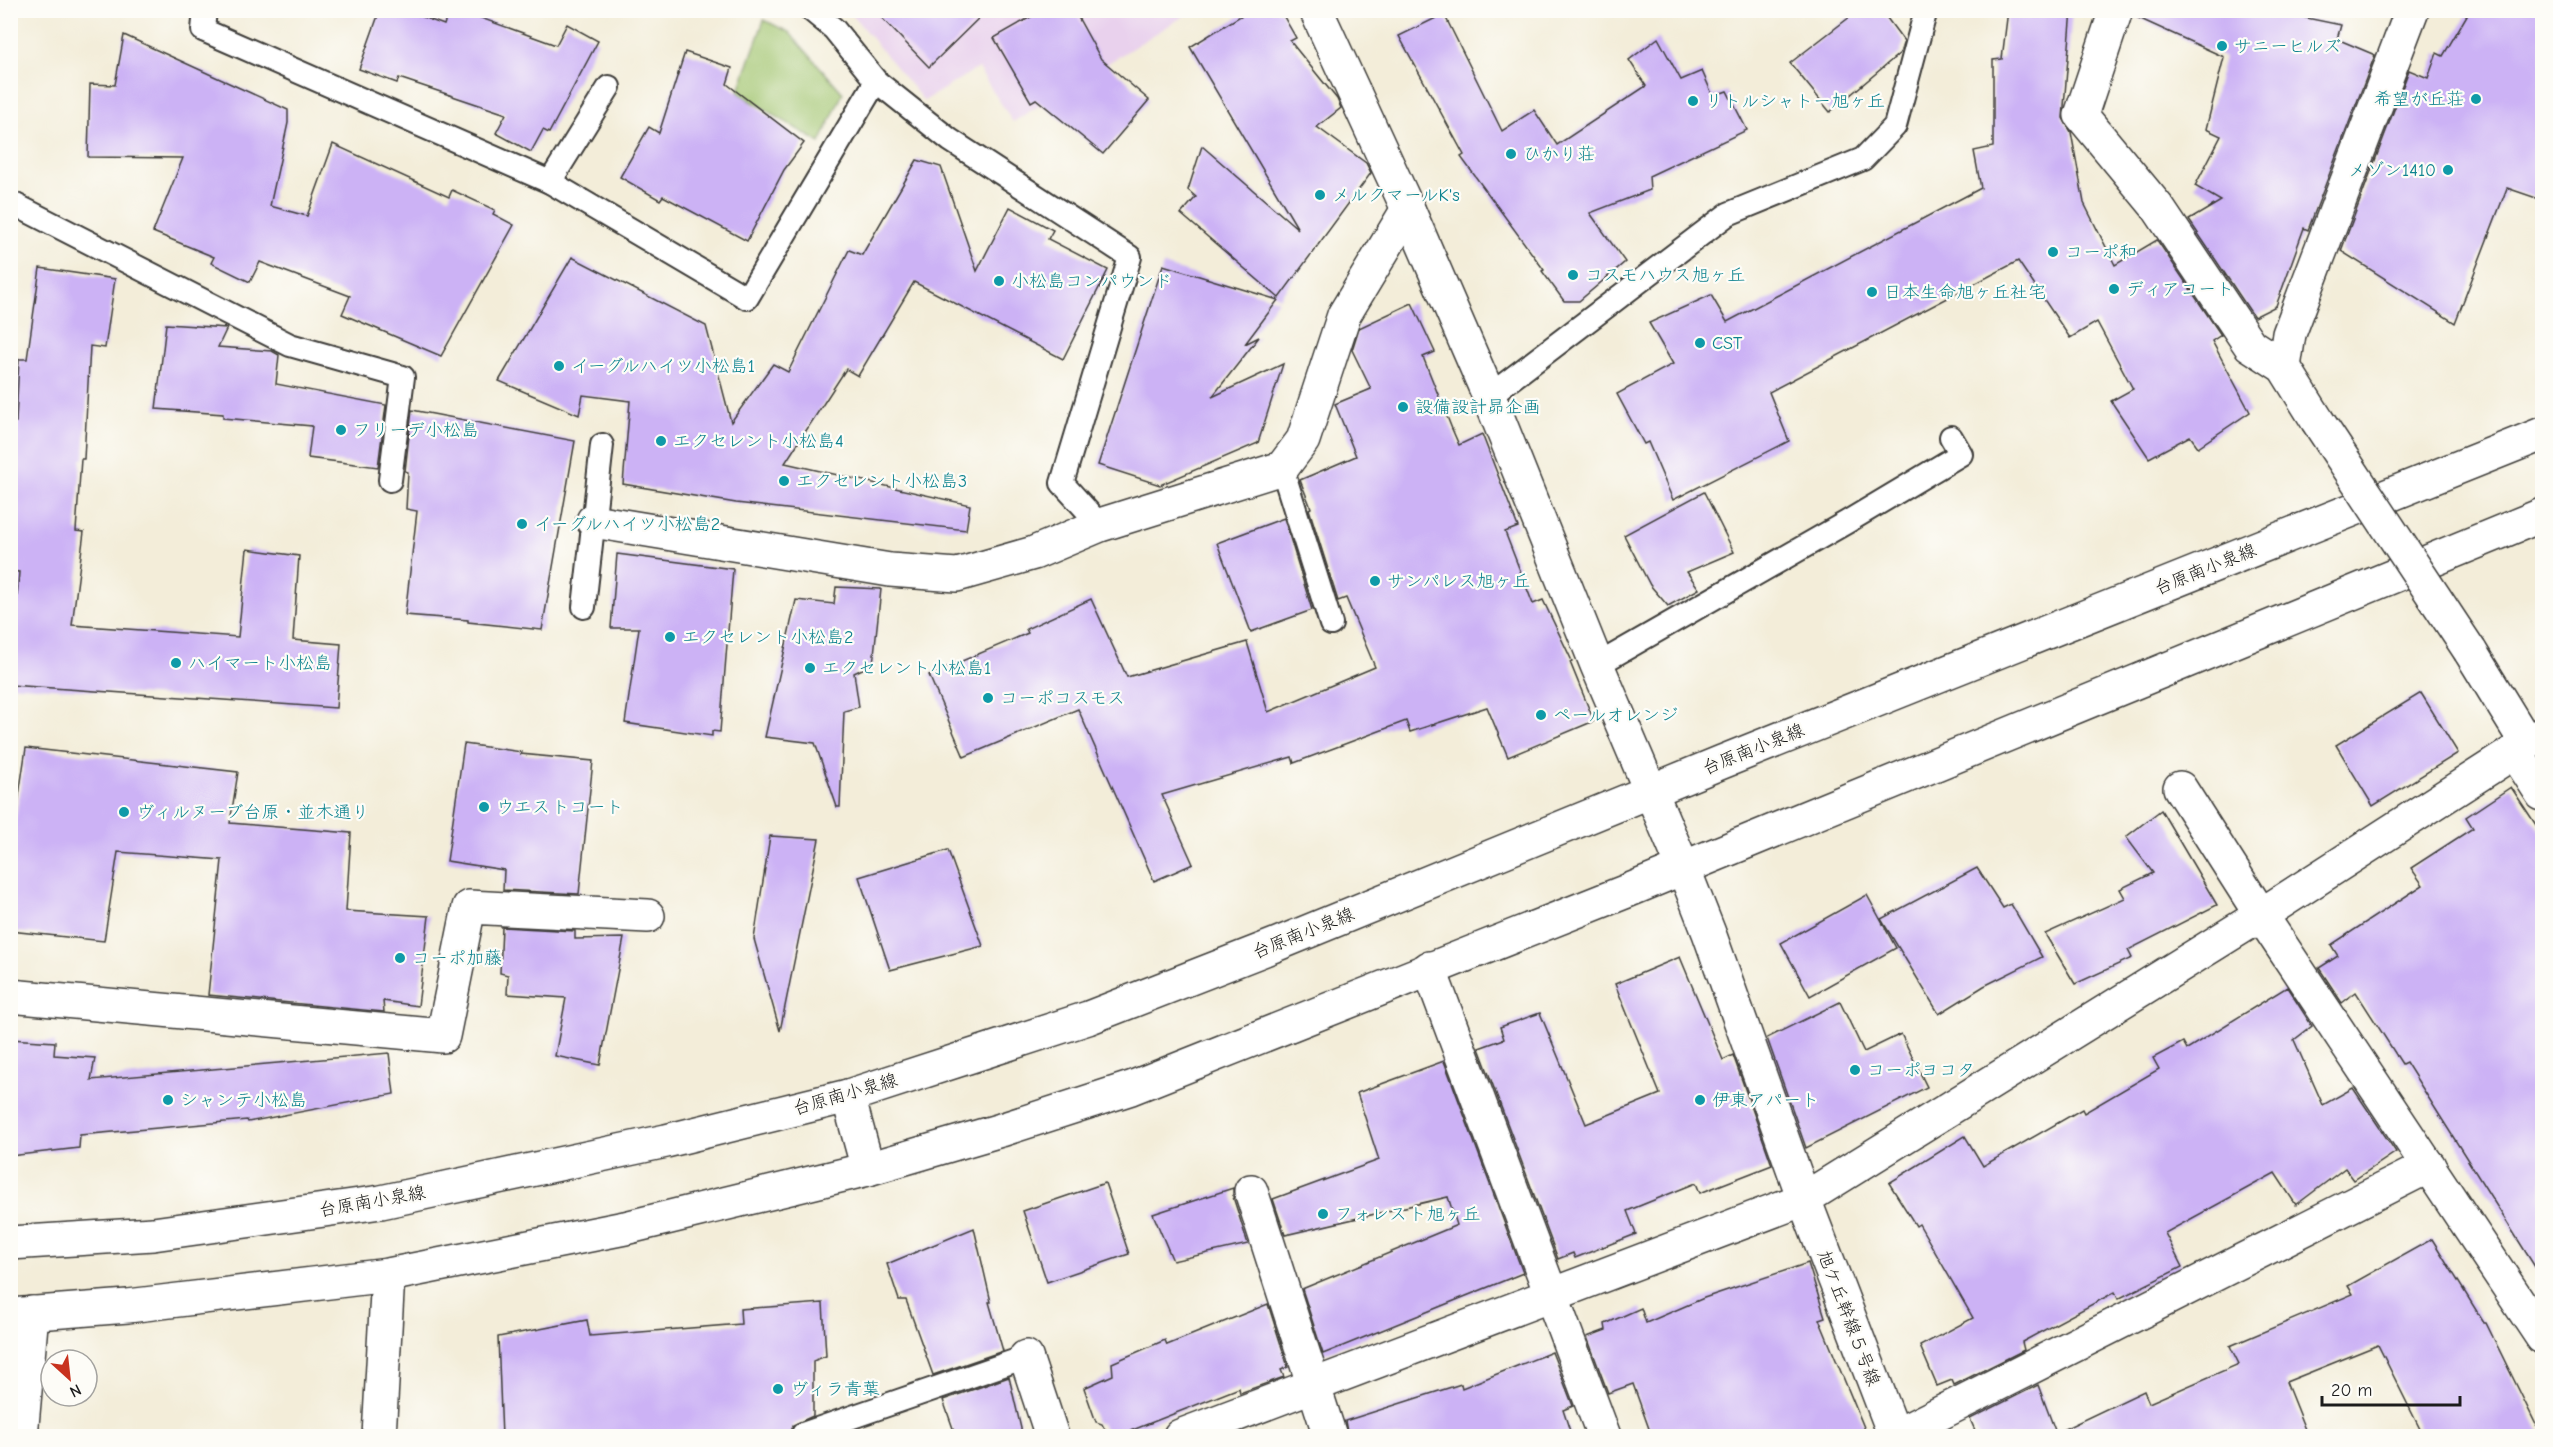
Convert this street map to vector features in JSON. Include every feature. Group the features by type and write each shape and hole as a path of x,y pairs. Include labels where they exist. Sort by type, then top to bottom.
{"street":[{"name":"旭ケ丘幹線５号線","path":"1316,10 1408,209 1489,396 1597,665 1683,867 1713,944 1804,1199 1894,1436"},
{"path":"2116,10 2081,115 2158,208 2250,345 2284,367 2528,743 2542,794"},
{"path":"2284,367 2289,333 2412,10"},
{"path":"593,521 890,570 957,575 1034,554 1100,525 1282,468 1303,440 1344,315 1408,209"},
{"name":"台原南小泉線","path":"10,1243 153,1234 381,1202 666,1141 848,1096 1088,1018 2542,434"},
{"path":"21,1437 21,1314 128,1306 388,1275 625,1228 868,1169 1131,1088 1627,891 2542,515"},
{"path":"1180,1437 1804,1199 2261,915 2528,743"},
{"path":"2180,788 2261,915 2542,1337"},
{"path":"10,996 442,1036 470,907 648,916"},
{"path":"1429,968 1604,1437"},
{"path":"848,1096 868,1169"},
{"path":"1894,1436 2428,1166"},
{"path":"1251,1191 1330,1437"},
{"path":"379,1437 388,1275"},
{"path":"1026,1357 1052,1437"}],"lane":[{"path":"205,10 203,30 550,182 747,298 876,81"},
{"path":"811,10 834,29 876,81 950,140 1130,257 1062,483 1100,525"},
{"path":"1489,396 1728,214 1863,159 1895,126 1926,10"},
{"path":"550,182 609,87"},
{"path":"10,202 290,345 403,377 390,480"},
{"path":"1597,665 1847,522 1960,454 1951,437"},
{"path":"584,607 602,445"},
{"path":"1282,468 1331,624"},
{"path":"803,1434 1026,1357"}],"shaded area":[{"path":"849,11 1192,11 1013,122 978,68 924,101"}],"green space":[{"path":"764,20 789,32 843,93 820,143 738,93"}],"building":[{"path":"380,10 404,10 444,25 449,10 459,10 556,45 567,24 598,41 549,133 543,130 531,152 496,133 506,114 399,78 397,83 359,69"},
{"path":"874,10 987,10 929,67"},
{"path":"1043,10 1074,10 1101,59 1149,100 1103,154 1036,99 1031,102 994,38"},
{"path":"1250,10 1280,10 1296,38 1290,41 1337,99 1341,108 1317,127 1366,163 1371,173 1279,298 1181,214 1196,197 1188,190 1202,146 1298,229 1190,47"},
{"path":"1859,10 1881,10 1904,41 1900,53 1830,112 1790,63"},
{"path":"2008,10 2072,10 2063,118 2071,132 2084,203 2115,265 2157,240 2221,335 2212,341 2250,412 2198,447 2190,436 2149,458 2111,401 2133,389 2097,322 2070,338 2018,261 1769,392 1789,441 1673,500 1648,442 1644,444 1617,394 1673,364 1649,323 1711,295 1727,322 1981,188 1974,151 1993,147 1993,60 2002,59"},
{"path":"2134,10 2268,10 2341,25 2337,39 2375,55 2308,230 2304,228 2276,306 2254,317 2189,220 2221,201 2195,186 2221,136 2206,129 2224,57 2134,16"},
{"path":"2470,10 2542,10 2542,200 2507,188 2455,323 2341,251 2409,70 2428,78 2437,53 2443,56"},
{"path":"1444,14 1502,131 1534,110 1557,145 1646,86 1629,60 1658,38 1681,80 1702,71 1713,96 1727,91 1747,130 1649,176 1650,190 1590,213 1625,262 1579,301 1564,301 1461,157 1464,155 1399,36"},
{"path":"124,35 288,110 288,123 270,206 307,216 333,144 449,197 452,190 495,210 493,214 514,225 441,356 342,314 350,296 260,262 250,282 211,263 214,257 153,232 183,158 88,157 90,84 115,85"},
{"path":"685,52 732,68 727,84 804,143 784,170 747,241 663,196 660,200 620,177 649,127 659,133"},
{"path":"917,160 941,167 977,271 1010,207 1053,230 1048,239 1108,270 1063,359 914,282 858,376 846,369 785,463 970,505 966,530 736,503 623,484 630,401 583,395 579,415 499,381 572,257 706,326 731,422 773,364 788,372 849,250 862,255"},
{"path":"1163,265 1278,300 1245,344 1259,337 1212,397 1283,364 1258,443 1160,485 1098,465"},
{"path":"40,268 115,279 105,348 90,346 84,459 81,459 76,531 84,532 72,625 238,637 247,549 299,556 293,640 341,644 336,708 10,685 19,572 10,571 10,422 16,422 19,359 27,359"},
{"path":"1412,303 1435,352 1423,357 1452,429 1459,445 1482,434 1518,527 1505,532 1533,604 1543,600 1572,661 1570,662 1594,721 1508,757 1487,707 1410,732 1406,721 1294,763 1292,757 1162,795 1193,864 1154,881 1078,709 964,757 929,675 1028,633 1026,629 1091,599 1127,677 1247,642 1268,712 1375,667 1346,598 1338,601 1309,509 1311,508 1300,480 1356,456 1335,404 1371,389 1352,350 1359,328"},
{"path":"166,324 227,328 218,347 272,351 279,355 276,384 386,405 378,467 308,458 312,426 223,418 223,414 156,409"},
{"path":"412,410 575,441 542,630 468,622 468,620 405,615 417,511 406,509 408,472 405,471"},
{"path":"1704,492 1734,552 1687,572 1699,589 1668,606 1650,585 1624,535"},
{"path":"1284,518 1312,610 1251,632 1217,543"},
{"name":"エクセレント小松島2","path":"617,554 733,569 720,732 712,731 712,736 625,723 639,628 611,628"},
{"name":"エクセレント小松島1","path":"836,587 881,589 873,664 854,673 859,707 844,711 840,807 837,807 815,743 765,737 796,600 834,604"},
{"path":"2421,693 2458,753 2373,806 2336,745"},
{"path":"464,744 522,752 521,754 593,761 579,894 503,890 504,870 447,861"},
{"path":"26,748 238,772 230,823 351,833 346,911 429,916 418,1006 383,1001 384,1012 208,995 222,860 118,852 104,941 10,931 10,856"},
{"path":"2511,787 2542,834 2542,1278 2406,1062 2402,1064 2356,992 2342,1003 2319,968 2338,956 2331,945 2423,885 2411,868 2473,828 2466,817"},
{"path":"2161,810 2217,905 2128,950 2132,958 2075,984 2045,934 2125,898 2120,889 2153,873 2126,837"},
{"path":"770,836 819,839 780,1031 754,939"},
{"path":"948,850 983,946 890,970 859,877"},
{"path":"1977,868 2003,908 2011,904 2042,957 1984,986 1939,1014 1881,919"},
{"path":"1867,895 1896,948 1810,996 1781,943"},
{"path":"502,927 575,931 575,939 624,938 600,1065 555,1056 566,998 507,994 508,975 500,973"},
{"path":"1680,957 1723,1060 1733,1055 1772,1165 1700,1193 1696,1183 1627,1211 1636,1234 1575,1258 1573,1253 1558,1259 1479,1048 1504,1039 1500,1027 1540,1013 1586,1124 1660,1094 1615,984"},
{"path":"2287,987 2312,1026 2294,1040 2323,1105 2353,1088 2396,1152 2354,1180 2345,1168 2296,1205 2275,1173 2165,1233 2182,1267 2118,1299 2115,1292 2022,1342 2024,1350 1954,1385 1952,1380 1937,1386 1920,1346 1973,1318 1919,1224 1916,1226 1889,1183 1965,1136 1983,1166 2082,1109 2084,1113 2159,1069 2153,1058 2183,1042 2187,1049"},
{"name":"コーポヨコタ","path":"1840,1002 1864,1052 1901,1034 1927,1087 1806,1148 1767,1038"},
{"path":"10,1039 55,1042 54,1055 95,1058 91,1080 389,1053 394,1094 248,1122 247,1120 80,1135 79,1148 10,1156"},
{"path":"1444,1061 1523,1273 1323,1354 1302,1289 1457,1225 1448,1197 1285,1235 1273,1199 1379,1160 1357,1093"},
{"path":"1105,1183 1129,1254 1047,1282 1023,1211"},
{"path":"1233,1188 1233,1197 1248,1244 1173,1261 1153,1214"},
{"path":"974,1228 991,1302 989,1302 1003,1351 933,1375 906,1300 899,1300 887,1264"},
{"path":"2432,1239 2486,1323 2542,1437 2424,1437 2378,1345 2286,1382 2308,1437 1978,1437 1970,1419 2038,1385 2056,1433 2144,1391 2149,1403 2239,1364 2230,1346 2353,1294 2348,1286"},
{"path":"1808,1263 1825,1317 1819,1319 1868,1437 1652,1437 1633,1384 1608,1393 1587,1337 1606,1330 1605,1324 1641,1308 1646,1323 1704,1298"},
{"path":"823,1303 826,1356 813,1361 813,1416 793,1425 790,1437 502,1437 498,1337 587,1320 590,1336 741,1324 740,1309"},
{"path":"1268,1304 1288,1367 1281,1370 1284,1377 1240,1393 1239,1388 1115,1437 1109,1437 1102,1424 1096,1422 1084,1388 1113,1375 1112,1363 1165,1340 1167,1345"},
{"path":"1552,1352 1573,1406 1563,1410 1572,1437 1348,1437 1345,1421 1461,1384 1462,1388"},
{"path":"1009,1377 1023,1437 956,1437 943,1400"}],"place":[{"name":"サニーヒルズ","path":"2222,46"},
{"name":"希望が丘荘","path":"2476,99"},
{"name":"リトルシャトー旭ヶ丘","path":"1693,101"},
{"name":"ひかり荘","path":"1511,154"},
{"name":"メゾン1410","path":"2448,170"},
{"name":"メルクマールK's","path":"1320,195"},
{"name":"コーポ和","path":"2053,252"},
{"name":"コスモハウス旭ヶ丘","path":"1573,275"},
{"name":"小松島コンパウンド","path":"999,281"},
{"name":"ディアコート","path":"2114,289"},
{"name":"日本生命旭ヶ丘社宅","path":"1872,292"},
{"name":"CST","path":"1700,343"},
{"name":"イーグルハイツ小松島1","path":"559,366"},
{"name":"設備設計昴企画","path":"1403,407"},
{"name":"フリーデ小松島","path":"341,430"},
{"name":"エクセレント小松島4","path":"661,441"},
{"name":"エクセレント小松島3","path":"784,481"},
{"name":"イーグルハイツ小松島2","path":"522,524"},
{"name":"サンパレス旭ヶ丘","path":"1375,581"},
{"name":"エクセレント小松島2","path":"670,637"},
{"name":"ハイマート小松島","path":"176,663"},
{"name":"エクセレント小松島1","path":"810,668"},
{"name":"コーポコスモス","path":"988,698"},
{"name":"ペールオレンジ","path":"1541,715"},
{"name":"ウエストコート","path":"484,807"},
{"name":"ヴィルヌーブ台原・並木通り","path":"124,812"},
{"name":"コーポ加藤","path":"400,958"},
{"name":"コーポヨコタ","path":"1855,1070"},
{"name":"シャンテ小松島","path":"168,1100"},
{"name":"伊東アパート","path":"1700,1100"},
{"name":"フォレスト旭ヶ丘","path":"1323,1214"},
{"name":"ヴィラ青葉","path":"778,1389"}]}
